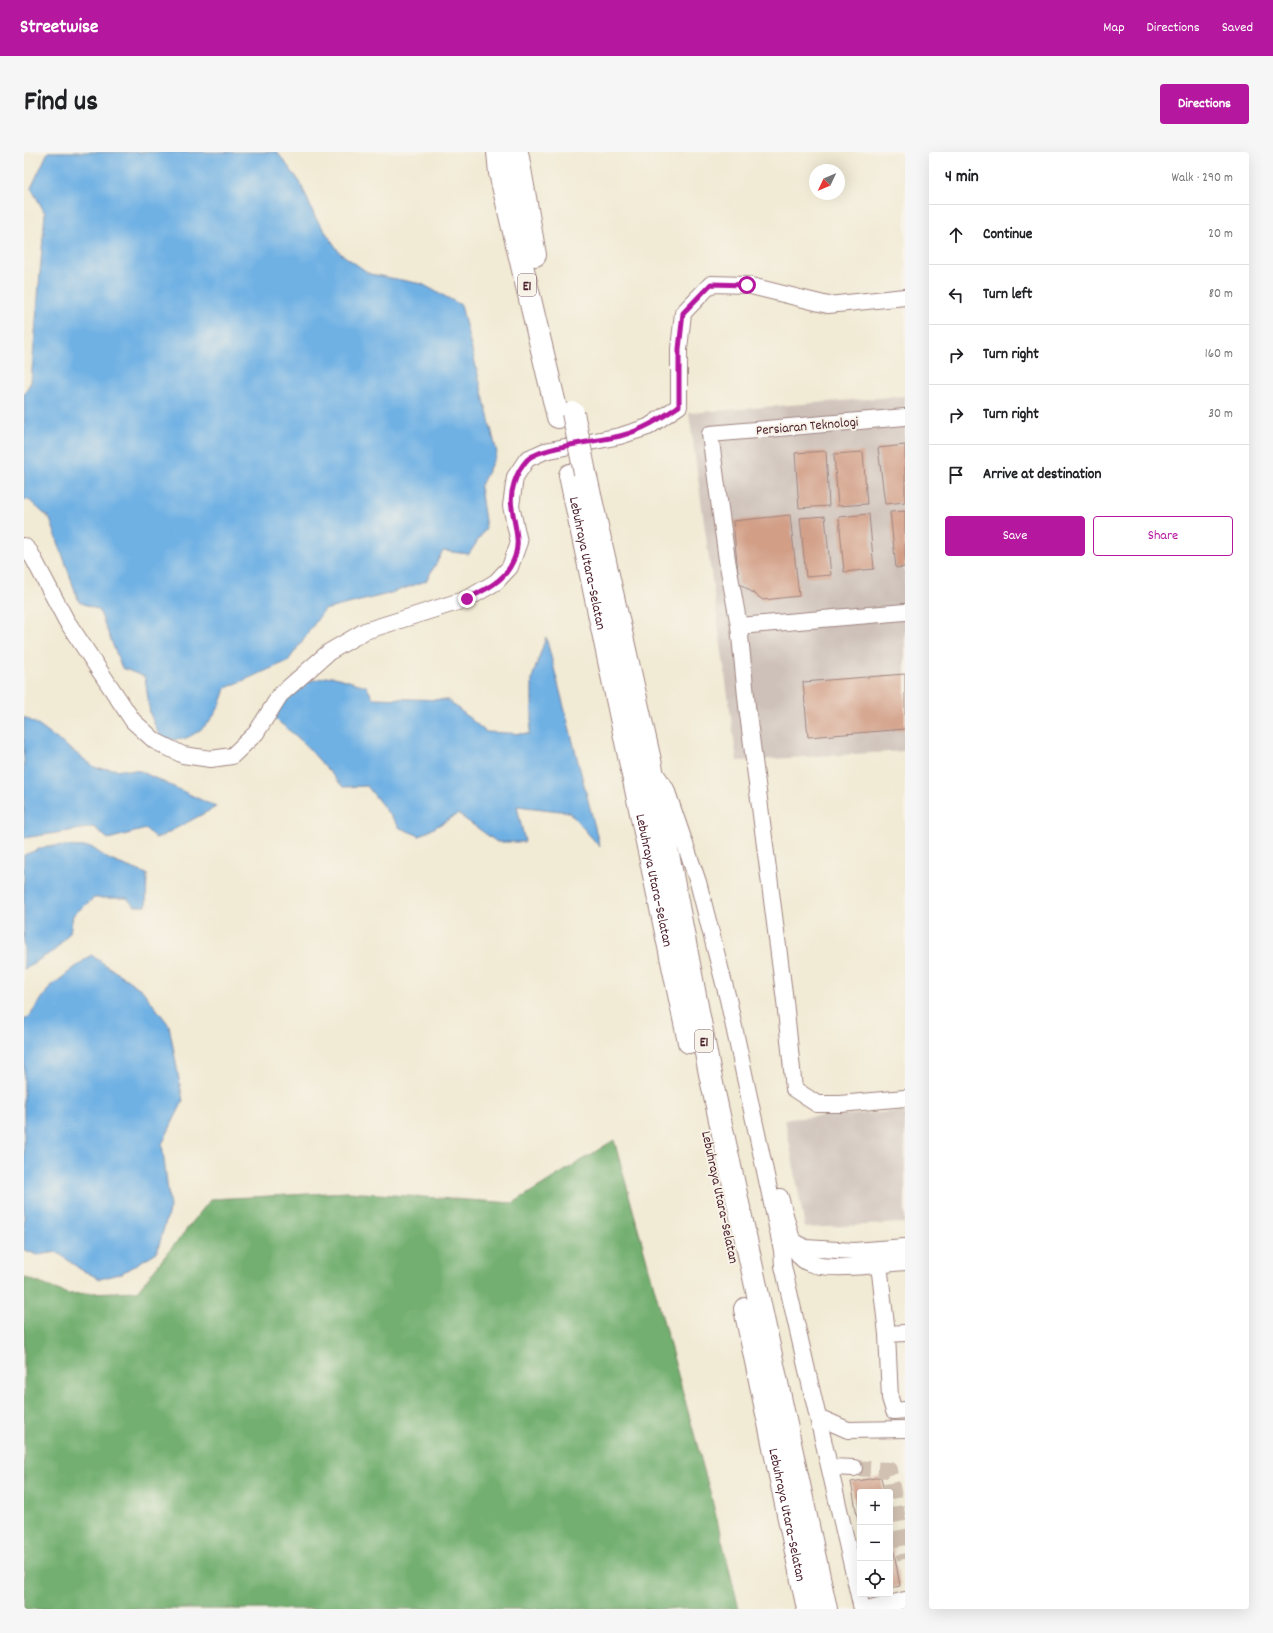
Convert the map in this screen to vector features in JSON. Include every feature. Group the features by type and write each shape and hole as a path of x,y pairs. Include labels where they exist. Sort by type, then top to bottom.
{"highway":[{"name":"Lebuhraya Utara–Selatan","path":"498,152 500,173 565,415"},
{"name":"Lebuhraya Utara–Selatan","path":"517,152 531,238 565,415 808,1609"},
{"name":"Lebuhraya Utara–Selatan","path":"578,474 651,765 712,1082 826,1609"}],"street":[{"path":"24,546 30,552 66,620 133,721 155,741 183,755 211,759 232,756 256,733 280,695 329,652 365,631 467,599 496,582 510,567 518,542 511,506 516,477 527,459 545,451 620,436 648,427 679,406 679,349 683,313 711,284 747,285 828,306 867,303 905,297"},
{"name":"Persiaran Teknologi","path":"739,626 727,560 710,434 905,417"},
{"path":"905,612 739,626 747,706 764,832 767,871 785,1000 794,1089 817,1104 840,1104 905,1098"},
{"path":"651,765 666,789 698,882 728,999 782,1250 783,1266 862,1609"},
{"path":"746,1083 795,1251 807,1263 825,1267 905,1262"},
{"path":"792,1240 805,1248 854,1250 905,1247"},
{"path":"879,1264 887,1334 890,1398 894,1411 905,1410"},
{"path":"887,1334 905,1333"},
{"path":"818,1417 848,1430 905,1429"},
{"path":"830,1467 854,1468"},
{"path":"871,1609 905,1600"}],"shaded area":[{"path":"905,396 905,751 737,761 689,413"},
{"path":"905,1111 905,1223 805,1228 785,1119"}],"green space":[{"path":"614,1140 710,1492 739,1609 24,1609 24,1277 68,1294 137,1291 211,1199 348,1192 513,1203"}],"water":[{"path":"48,152 277,152 300,182 315,217 340,253 370,274 422,284 461,305 497,453 480,487 486,528 469,554 443,551 426,581 388,594 324,610 288,661 226,688 217,711 207,724 194,734 183,739 161,739 150,714 145,677 122,668 99,610 79,602 50,519 29,500 24,500 24,394 31,382 45,213 31,188"},
{"path":"546,637 600,847 569,812 517,806 525,842 497,842 458,814 420,836 400,828 367,786 343,787 303,742 272,716 298,684 331,676 366,686 373,698 448,700 486,732 529,734 532,718 532,678"},
{"path":"24,717 35,723 96,768 140,771 216,807 156,839 146,829 108,839 94,827 24,838"},
{"path":"47,846 91,847 110,860 147,874 146,906 134,906 127,898 94,898 73,915 70,932 55,950 24,969 24,855"},
{"path":"91,955 142,990 169,1025 183,1101 162,1144 170,1207 157,1252 122,1273 100,1279 80,1269 57,1252 38,1255 24,1250 24,1020 29,1017 50,987"}],"building":[{"path":"905,445 905,502 885,504 878,448"},
{"path":"826,451 829,506 799,508 795,453"},
{"path":"863,452 867,504 838,506 834,454"},
{"path":"905,511 905,567 896,568 890,512"},
{"path":"869,514 874,569 844,572 839,517"},
{"path":"790,515 799,596 763,600 739,583 733,521"},
{"path":"825,516 831,575 806,577 800,518"},
{"path":"905,674 905,729 808,737 803,682"},
{"path":"881,1477 883,1489 857,1489 857,1515 851,1482"},
{"path":"893,1546 900,1586 893,1587"}],"tunnel":[{"path":"854,1468 889,1470 905,1559"}],"route":[{"path":"467,599 496,582 510,567 518,542 511,506 516,477 527,459 545,451 620,436 648,427 679,406 679,349 683,313 711,284 747,285"}]}
